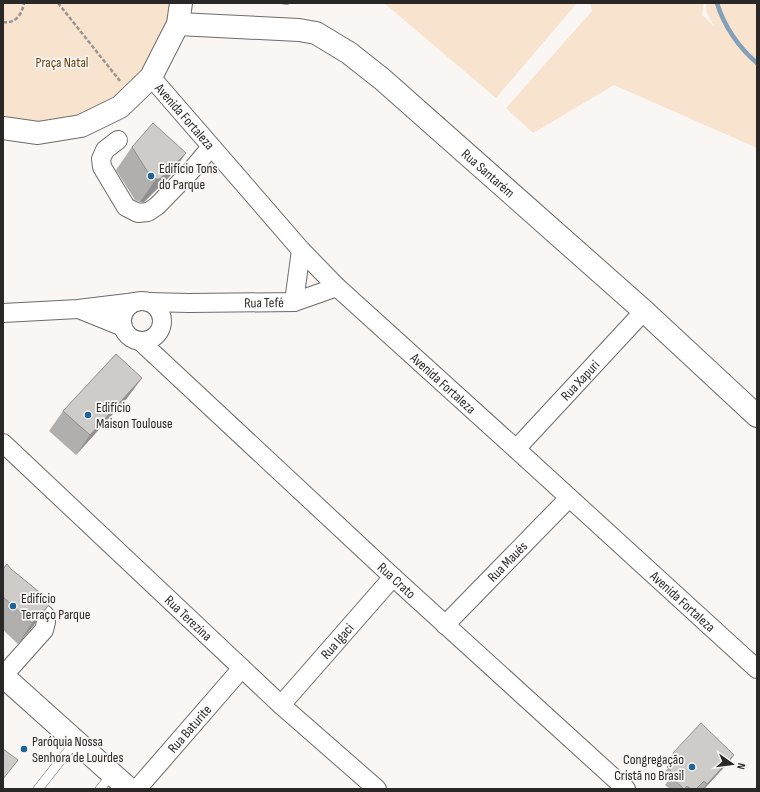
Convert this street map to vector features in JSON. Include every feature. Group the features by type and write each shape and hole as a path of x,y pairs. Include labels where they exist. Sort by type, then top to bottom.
{"street":[{"path":"3,128 38,133 81,126 120,107 151,77 178,24 181,3"},
{"name":"Rua Santarém","path":"178,24 299,30 316,34 348,53 382,79 644,311 757,416"},
{"name":"Avenida Fortaleza","path":"151,77 301,250 337,287 516,448 757,669"},
{"path":"118,140 105,150 101,159 102,166 126,207 138,213 148,212 157,206 190,172 210,146"},
{"path":"294,302 301,250"},
{"name":"Rua Tefé","path":"3,313 78,309 142,302 189,304 294,302 337,287"},
{"path":"170,369 161,325 158,309 142,302 130,305 126,309 122,320 123,326 129,337 140,341 152,338 161,325 189,304"},
{"name":"Rua Tefé","path":"78,309 123,326"},
{"name":"Rua Xapuri","path":"516,448 644,311"},
{"name":"Rua Crato","path":"140,341 393,577 626,789"},
{"name":"Rua Terezina","path":"3,443 281,705 377,789"},
{"name":"Rua Maués","path":"446,625 569,498"},
{"name":"Rua Igaci","path":"281,705 393,577"},
{"path":"3,581 45,615 46,622 44,630 3,676 76,741 106,781 129,789"},
{"name":"Rua Baturite","path":"137,789 242,668"}],"lane":[{"path":"38,789 76,741"}],"path":[{"path":"3,22 16,19 22,10 24,3"},
{"path":"58,3 122,84"}],"green space":[{"name":"Praça Natal","path":"3,3 169,3 167,22 158,44 148,63 136,80 122,94 87,116 46,126 24,126 3,122"},
{"path":"384,3 577,3 496,98"},
{"path":"590,3 704,3 702,15 714,26 706,11 706,3 757,3 757,148 614,85 533,133 506,108 592,11"}],"building":[{"path":"153,123 186,153 160,179 151,177 132,147"},
{"name":"Edifício Maison Toulouse","path":"116,354 142,378 90,435 63,411"},
{"path":"7,564 49,600 49,605 32,623 3,597 3,569"},
{"path":"701,723 734,755 707,784 704,781 696,789 691,789 687,786 684,789 671,777 674,774 667,767 677,757 673,753"},
{"path":"3,749 18,760 3,779"}],"waterway":[{"path":"717,3 720,12 733,36 744,51 757,63"}],"place":[{"name":"Edifício Tons do Parque","path":"151,176"},
{"name":"Edifício Maison Toulouse","path":"88,415"},
{"name":"Edifício Terraço Parque","path":"13,606"},
{"name":"Paróquia Nossa Senhora de Lourdes","path":"24,749"},
{"name":"Congregação Cristã no Brasil","path":"692,767"}]}
